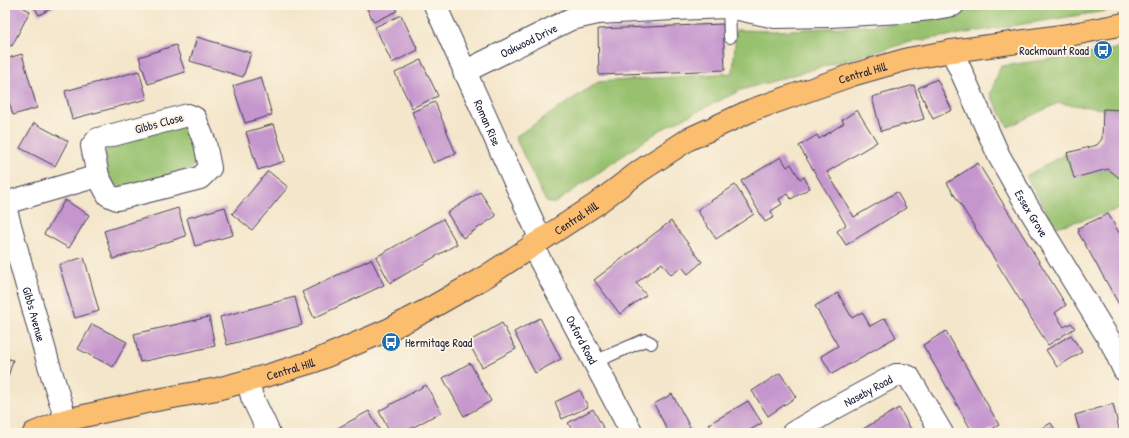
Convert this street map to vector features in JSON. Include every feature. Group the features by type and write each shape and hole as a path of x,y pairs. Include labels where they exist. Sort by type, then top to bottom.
{"main road":[{"name":"Central Hill","path":"34,433 66,420 146,402 217,389 269,375 315,361 390,329 485,277 536,242 595,205 640,171 689,139 752,110 852,75 908,59 952,51 1069,35 1124,24"}],"street":[{"name":"Roman Rise","path":"435,5 536,242"},
{"name":"Oakwood Drive","path":"464,72 572,19 598,13 729,7 775,17 830,16 901,9 931,9 952,5"},
{"name":"Essex Grove","path":"952,51 999,156 1025,202 1112,344 1124,370"},
{"name":"Gibbs Close","path":"188,115 195,118 205,143 210,168 200,178 117,199 108,195 98,176 92,146 98,139 188,115"},
{"path":"5,203 98,176"},
{"name":"Gibbs Avenue","path":"5,207 48,362 66,420"},
{"name":"Oxford Road","path":"536,242 594,362 632,433"},
{"name":"Naseby Road","path":"793,433 833,409 896,375 909,377 942,433"},
{"path":"248,380 252,397 269,433"}],"lane":[{"path":"729,7 730,37"},
{"path":"594,362 645,340 651,343"}],"green space":[{"path":"1005,5 1124,5 1124,8 910,42 741,90 660,130 555,203 549,203 545,200 515,137 598,82 733,73 736,30 775,31 895,24"},
{"path":"1124,47 1124,110 1103,109 1058,103 1008,127 990,94 1001,66 1096,53"},
{"path":"181,123 188,126 199,160 190,169 133,188 115,185 109,180 105,153 108,146"},
{"path":"1067,153 1074,177 1108,169 1122,179 1124,177 1124,208 1056,227 1026,176"}],"building":[{"path":"5,5 18,5 30,11 12,46 5,43"},
{"path":"33,5 58,5 39,15"},
{"path":"365,5 394,5 397,11 374,22"},
{"path":"401,15 418,50 392,63 375,27"},
{"path":"723,24 725,70 599,75 598,29"},
{"path":"197,37 251,53 243,77 190,61"},
{"path":"176,45 185,72 148,84 139,57"},
{"path":"22,54 37,108 13,115 5,88 5,59"},
{"path":"421,60 438,96 412,108 395,73"},
{"path":"139,71 147,99 72,119 65,91"},
{"path":"261,77 272,115 245,123 233,86"},
{"path":"937,79 952,110 933,119 918,88"},
{"path":"914,85 924,119 881,131 872,97"},
{"path":"435,102 456,154 433,163 412,112"},
{"path":"1103,109 1124,110 1124,177 1122,180 1108,169 1074,178 1067,153 1097,145 1102,139"},
{"path":"857,110 877,142 827,172 854,217 897,192 906,208 846,245 837,231 846,225 799,146 817,135 819,139 844,123 842,120"},
{"path":"34,123 68,141 55,166 20,148"},
{"path":"274,124 285,161 258,170 246,132"},
{"path":"781,157 787,167 791,164 800,179 804,177 810,188 791,199 788,194 779,199 782,204 771,211 774,217 765,222 741,181"},
{"path":"978,163 1066,305 1055,313 1064,327 1071,323 1075,328 1048,345 947,183"},
{"path":"268,171 288,187 252,230 232,214"},
{"path":"735,185 754,214 716,239 697,210"},
{"path":"480,192 496,216 463,238 447,213"},
{"path":"65,200 89,215 69,248 44,234"},
{"path":"225,207 233,235 195,246 187,218"},
{"path":"178,208 186,236 113,259 104,231"},
{"path":"1108,214 1124,241 1124,313 1078,232 1080,231 1078,228"},
{"path":"443,219 457,244 390,283 376,257"},
{"path":"671,221 702,262 688,274 682,267 671,275 662,263 636,283 646,295 620,314 594,280"},
{"path":"84,257 99,311 75,318 59,265"},
{"path":"371,259 384,285 314,318 302,292"},
{"path":"838,293 852,318 862,312 870,326 885,318 896,337 832,374 821,356 838,346 815,306"},
{"path":"295,297 302,325 227,345 220,317"},
{"path":"209,317 215,346 140,362 134,334"},
{"path":"540,318 561,359 535,373 514,332"},
{"path":"502,323 516,349 482,367 468,342"},
{"path":"92,324 127,342 113,367 78,349"},
{"path":"946,331 999,425 985,433 973,433 923,345"},
{"path":"1071,335 1082,352 1057,367 1046,350"},
{"path":"5,358 13,360 5,387"},
{"path":"470,363 491,401 464,416 443,378"},
{"path":"780,373 796,397 768,416 752,391"},
{"path":"426,385 441,412 403,433 390,433 379,411"},
{"path":"580,390 588,407 562,419 555,402"},
{"path":"672,394 693,433 669,433 654,404"},
{"path":"748,401 762,423 745,433 715,433 709,424"},
{"path":"1113,404 1120,433 1080,433 1075,415"},
{"path":"899,408 912,431 910,433 856,433"},
{"path":"593,409 606,433 574,433 568,423"},
{"path":"369,411 381,433 329,433 345,424"},
{"path":"1051,423 1057,433 1033,433"}],"place":[{"name":"Rockmount Road","path":"1103,50"},
{"name":"Hermitage Road","path":"391,342"}]}
